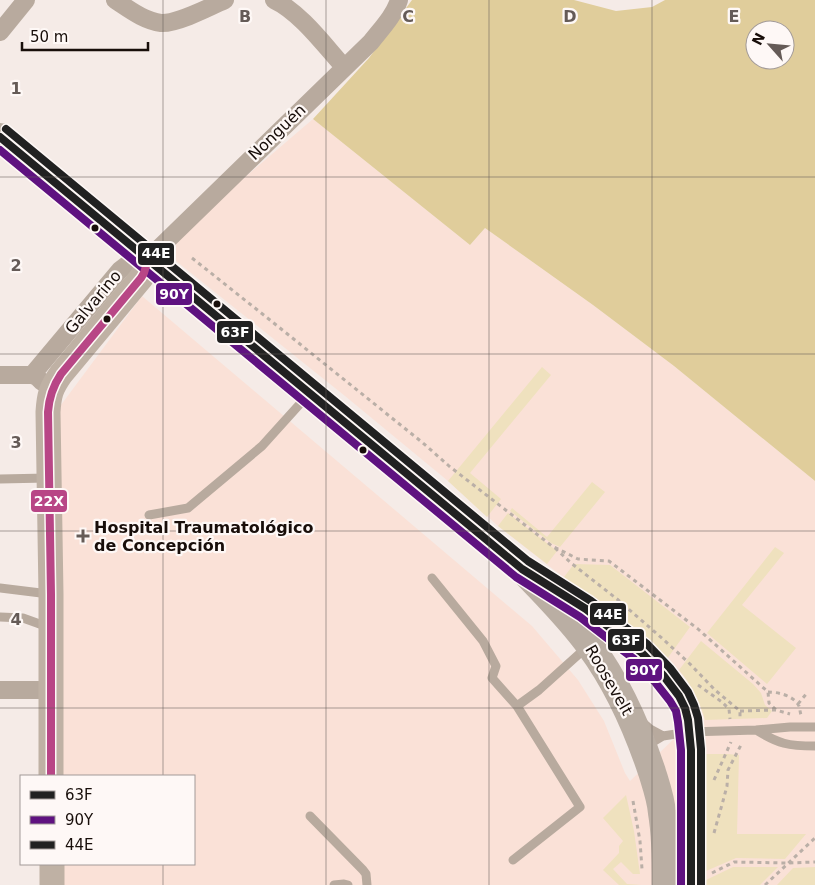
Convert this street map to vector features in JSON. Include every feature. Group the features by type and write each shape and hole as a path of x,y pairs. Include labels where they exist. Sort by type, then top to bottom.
{"main road":[{"name":"Roosevelt","path":"0,137 522,569 586,610 640,652 668,681 679,696 688,720 691,750 692,801 701,879"},
{"name":"Galvarino","path":"48,398 62,374 141,278 148,259"},
{"path":"48,398 51,775"},
{"name":"Roosevelt","path":"522,569 590,645 625,703 654,745 666,865 654,881"},
{"path":"52,865 52,885"}],"street":[{"path":"0,32 26,0"},
{"path":"115,0 142,16 163,23 194,14 225,0"},
{"path":"274,0 298,16 344,67"},
{"name":"Nonguén","path":"148,259 371,42 388,22 399,0"},
{"name":"Galvarino","path":"32,375 120,270 133,261 148,259"},
{"path":"0,375 32,375 37,377 44,384 48,398"},
{"path":"0,690 51,690"}],"lane":[{"path":"149,515 188,508 262,446 309,394"},
{"path":"0,478 49,478"},
{"path":"432,578 483,641 496,666 492,678 517,706 580,807 513,860"},
{"path":"0,588 50,594"},
{"path":"0,617 23,618 51,628"},
{"path":"517,706 539,690 590,645"},
{"path":"654,745 689,732 815,726"},
{"path":"756,730 772,740 783,744 815,746"},
{"path":"310,816 363,870 366,874 367,885"},
{"path":"334,885 348,885"}],"path":[{"path":"192,258 450,466 506,506 552,546 578,559 610,561 698,629 768,692 777,692 798,704 802,717 776,710 740,712"},
{"path":"768,692 769,703 776,710"},
{"path":"798,704 807,693"},
{"path":"633,801 640,841 654,881"},
{"path":"765,885 815,838"},
{"path":"701,879 734,862 815,862"}],"shaded area":[{"path":"412,0 574,0 616,11 652,7 665,0 815,0 815,481 674,366 593,305 485,228 470,245 313,119 369,58"},
{"path":"313,119 470,245 485,228 593,305 674,366 815,481 815,885 59,885 58,865 195,865 195,775 58,775 58,409 142,296 532,626 578,680 604,721 630,781 702,712 688,681 667,659 498,526 448,481 345,396 161,249"},
{"path":"542,367 551,375 470,473 501,499 487,517 448,481"},
{"path":"592,482 605,492 560,547 551,543 510,511 512,508 547,537"},
{"path":"508,513 557,551 547,564 498,526"},
{"path":"775,547 784,553 742,605 796,648 767,684 707,633"},
{"path":"574,564 610,565 690,627 667,659 564,577"},
{"path":"701,641 753,684 761,693 765,705 772,711 767,718 705,720 695,694 679,670"},
{"path":"705,754 739,755 737,834 806,834 785,859 736,858 706,871"},
{"path":"626,795 634,831 640,874 633,874 621,862 613,869 627,884 641,885 619,885 603,870 619,853 619,846 623,841 603,818"},
{"path":"733,867 778,867 760,885 706,885 706,880"},
{"path":"815,867 815,885 777,885 793,868"}],"transit line":[{"name":"44E","path":"6,129 528,561 591,601 647,644 670,668 688,692 698,718 701,749 701,885"},
{"name":"63F","path":"0,137 522,569 586,609 641,652 663,675 679,696 688,720 691,750 691,885"},
{"name":"90Y","path":"0,150 516,577 580,617 634,659 655,682 676,711 681,750 681,885"},
{"name":"22X","path":"51,775 49,401 61,374 141,278 148,259"}],"place":[{"name":"Hospital Traumatológico de Concepción","path":"83,536"}]}
